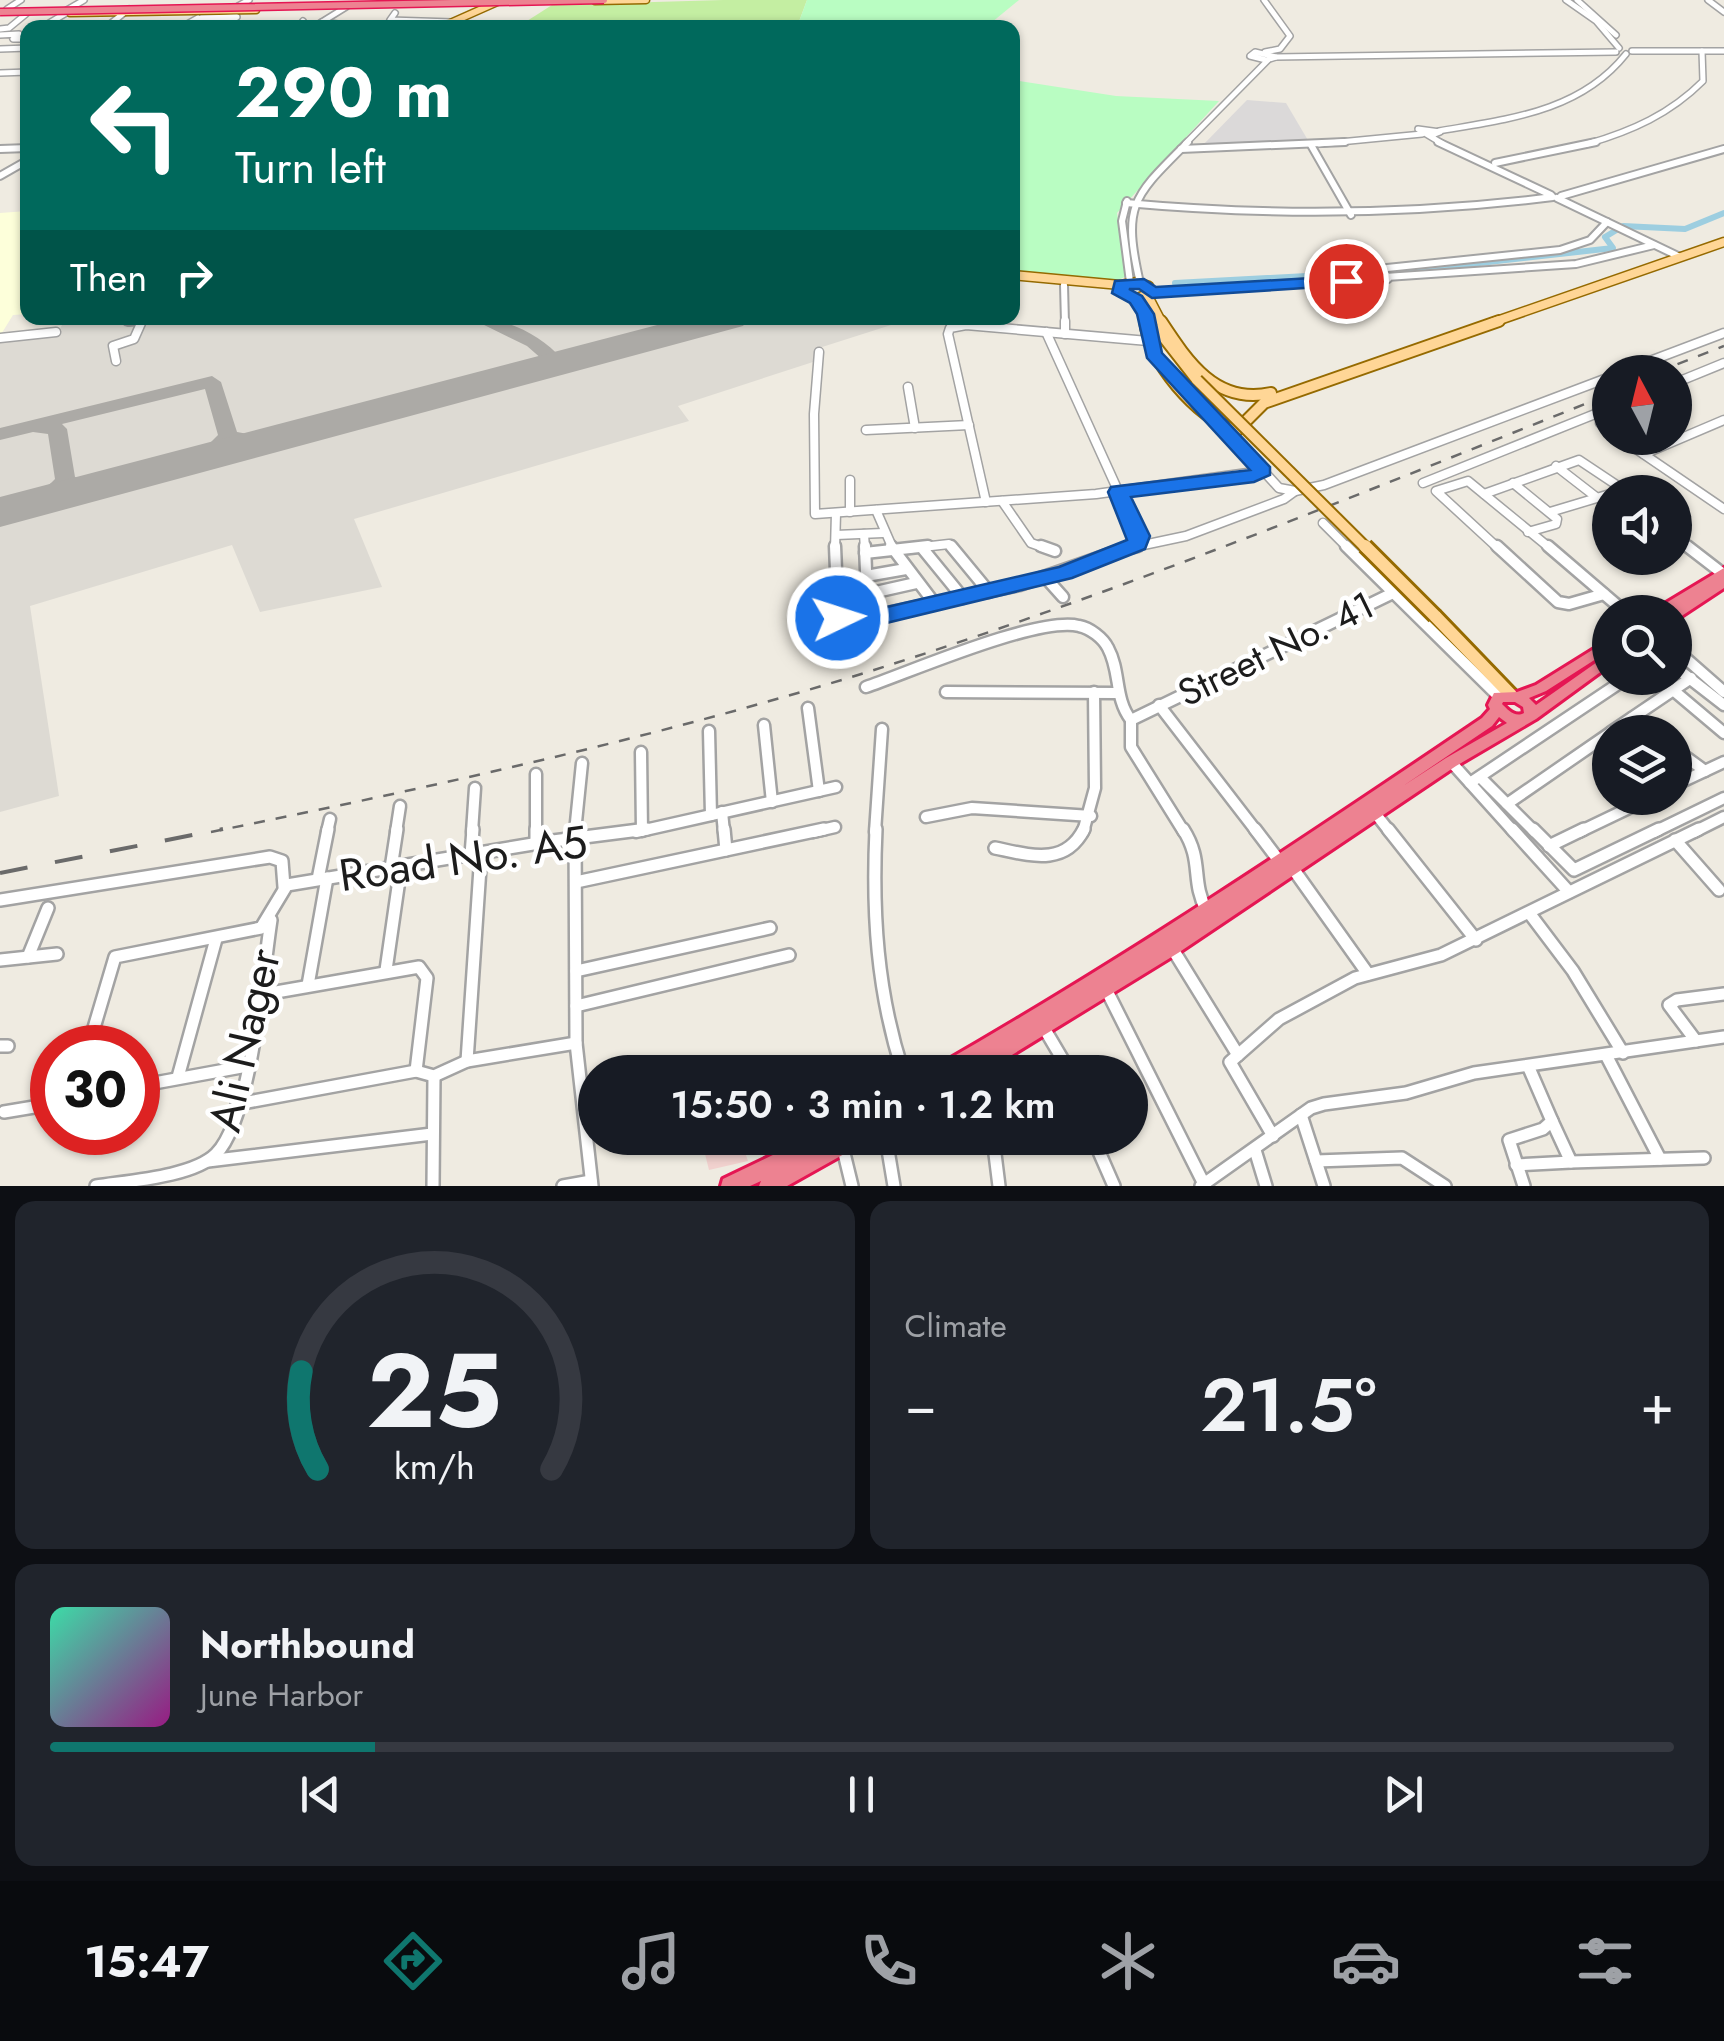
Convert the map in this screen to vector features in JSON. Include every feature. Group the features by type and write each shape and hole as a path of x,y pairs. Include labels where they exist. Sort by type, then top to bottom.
{"highway":[{"path":"1,11 540,0"},
{"path":"1,11 604,0"},
{"path":"1690,595 1723,576"},
{"path":"1692,601 1723,576"},
{"path":"1001,1055 1172,948 1487,722 1506,700 1541,688 1592,655"},
{"path":"973,1055 1057,1009 1207,912 1376,813 1451,762 1527,718 1592,671"},
{"path":"1506,700 1529,706 1527,718"},
{"path":"1506,700 1508,718 1527,718"},
{"path":"730,1186 805,1155"},
{"path":"768,1186 817,1155"}],"main road":[{"path":"474,2 484,0"},
{"path":"250,6 393,7 646,0"},
{"path":"191,10 210,12 287,2 393,7 405,1 421,4"},
{"path":"460,20 504,2"},
{"path":"1,11 237,9"},
{"path":"1,11 65,12"},
{"path":"1229,394 1262,396 1284,390 1724,239"},
{"path":"1150,294 1160,362 1224,428 1241,429 1264,403 1678,255"},
{"path":"1020,278 1128,286 1150,294"},
{"path":"1020,278 1064,285 1128,286"},
{"path":"1128,286 1130,297 1139,303 1155,330 1222,408 1496,679 1506,700"},
{"path":"1130,297 1150,294"},
{"path":"1155,330 1250,416"}],"street":[{"path":"1,11 21,0"},
{"path":"53,20 84,0"},
{"path":"219,7 230,0"},
{"path":"1267,0 1290,36 1280,49 1250,54 1270,58 1724,51"},
{"path":"1128,286 1129,203 1179,148 1294,36 1267,0"},
{"path":"1574,0 1604,21 1623,51"},
{"path":"1574,0 1592,14 1623,51"},
{"path":"1708,0 1724,12"},
{"path":"324,20 346,7"},
{"path":"390,20 393,7"},
{"path":"221,20 237,9"},
{"path":"115,20 127,11"},
{"path":"195,20 210,12"},
{"path":"0,32 26,14"},
{"path":"207,20 237,17 233,20"},
{"path":"0,32 19,34 14,39 20,39"},
{"path":"1179,148 1311,145 1430,133 1551,106 1605,79 1623,51"},
{"path":"1265,52 1270,58"},
{"path":"1495,163 1545,154 1647,124 1686,102 1703,81 1702,52"},
{"path":"1179,148 1430,133 1557,196"},
{"path":"1430,133 1678,255"},
{"path":"1311,145 1351,215"},
{"path":"1129,203 1264,214 1351,215 1453,209 1557,196 1724,149"},
{"path":"1386,274 1560,250 1590,240 1611,223"},
{"path":"1625,230 1678,255"},
{"path":"1150,294 1386,274 1576,264 1654,245"},
{"path":"1064,285 1065,334"},
{"path":"116,361 113,346 134,339 143,325"},
{"path":"986,502 948,334 950,328 966,325 1065,334 1155,330"},
{"path":"0,338 56,332"},
{"path":"1046,332 1139,536 1134,547"},
{"path":"1667,355 1724,334"},
{"path":"820,352 814,414 813,510 818,514 1118,492 1254,476 1262,471"},
{"path":"1692,376 1724,363"},
{"path":"1224,428 1279,488 1295,490 1324,485 1592,384"},
{"path":"908,386 915,428"},
{"path":"1423,484 1592,415"},
{"path":"1692,434 1724,420"},
{"path":"866,430 968,425"},
{"path":"1645,455 1724,509"},
{"path":"1484,494 1574,460 1584,461 1603,475"},
{"path":"1556,466 1592,495"},
{"path":"850,480 850,512"},
{"path":"1466,480 1604,594 1569,604 1558,602 1436,492 1466,480"},
{"path":"1512,484 1557,519 1556,524 1528,532"},
{"path":"836,513 836,601 838,618 844,622 1046,578 1134,547 1186,536 1284,500 1295,490"},
{"path":"1550,512 1592,499"},
{"path":"1002,501 1031,542 1054,551"},
{"path":"876,510 894,551 935,604"},
{"path":"1323,524 1506,700"},
{"path":"836,535 883,532"},
{"path":"864,534 868,595"},
{"path":"866,553 949,544 989,592"},
{"path":"924,549 963,598"},
{"path":"1692,551 1723,576"},
{"path":"866,576 906,568"},
{"path":"1046,578 1063,596"},
{"path":"836,601 916,583"},
{"name":"Street No. 41","path":"1207,912 1197,893 1196,850 1131,747 1131,720 1393,593"},
{"path":"866,687 1038,628 1067,624 1086,628 1101,637 1111,656 1123,712 1131,720"},
{"path":"1692,664 1724,692"},
{"path":"1692,679 1724,706"},
{"path":"946,692 1117,693"},
{"path":"995,848 1056,856 1083,835 1091,816 1094,692"},
{"path":"1475,780 1602,695"},
{"path":"1636,715 1666,695"},
{"path":"1679,695 1724,732"},
{"name":"Street No. 41","path":"1160,705 1368,974"},
{"path":"808,708 818,792"},
{"path":"764,725 772,802"},
{"path":"882,729 876,832 878,979 898,1055"},
{"path":"708,731 716,814 726,850"},
{"path":"1507,804 1592,746"},
{"path":"642,752 642,831"},
{"path":"1692,761 1705,771"},
{"path":"1451,762 1507,804 1578,870 1724,798"},
{"path":"1692,777 1724,762"},
{"path":"563,1186 592,1184 576,1043 574,839 582,763"},
{"path":"536,774 536,844"},
{"path":"1475,780 1569,892"},
{"name":"Road No. A5","path":"284,887 536,844 642,831 836,787"},
{"path":"467,1062 476,854 474,788"},
{"path":"386,970 400,806"},
{"path":"926,816 972,808 1091,816"},
{"path":"1376,813 1476,940"},
{"path":"1549,846 1614,815"},
{"path":"1273,1136 1230,1062 1278,1019 1368,974 1427,960 1476,940 1724,817"},
{"path":"308,984 330,820"},
{"path":"576,882 835,827"},
{"path":"1676,840 1719,890"},
{"path":"0,900 270,856 282,861 284,887 271,920 261,928 115,958 95,1025"},
{"path":"28,957 48,908"},
{"path":"1530,914 1573,971 1623,1052"},
{"name":"Ali Nager","path":"96,1186 205,1161 224,1142 247,1066 271,920"},
{"path":"576,971 770,928"},
{"path":"178,1077 216,939"},
{"path":"1172,948 1238,1054"},
{"path":"0,960 56,954"},
{"path":"576,1006 788,955"},
{"path":"258,995 419,967 428,978 416,1072"},
{"path":"1106,989 1202,1185 1301,1115 1324,1104 1406,1093 1474,1073 1724,1038"},
{"path":"1696,1041 1670,1004 1724,994"},
{"path":"1044,1028 1060,1055"},
{"path":"237,1104 416,1072 434,1076 467,1062 576,1043"},
{"path":"1606,1055 1660,1159"},
{"path":"160,1081 247,1066"},
{"path":"1529,1068 1571,1162"},
{"path":"433,1186 434,1076"},
{"path":"4,1112 30,1108"},
{"path":"1301,1115 1324,1186"},
{"path":"1524,1186 1508,1140 1545,1129 1552,1122"},
{"path":"205,1161 432,1134"},
{"path":"1255,1150 1266,1186"},
{"path":"845,1155 852,1186"},
{"path":"889,1155 894,1186"},
{"path":"995,1155 999,1186"},
{"path":"1101,1155 1114,1186"},
{"path":"1316,1160 1402,1158 1445,1186"},
{"path":"1516,1165 1704,1158"}],"shaded area":[{"path":"1247,100 1286,103 1309,142 1201,147"},
{"path":"20,212 20,314 13,315 0,336 0,213"},
{"path":"62,325 891,325 819,348 813,362 678,406 689,421 354,519 382,587 260,612 232,545 30,606 59,796 0,812 0,342 57,334"},
{"path":"705,1155 746,1155 748,1161 709,1170"}],"green space":[{"path":"807,0 800,20 529,20 552,5"},
{"path":"807,0 1019,0 995,20 800,20"},
{"path":"1020,81 1116,96 1219,101 1117,213 1127,276 1109,284 1020,273"}],"waterway":[{"path":"1175,283 1418,270 1613,248 1605,237 1623,226 1685,229 1724,213"}],"taxiway":[{"path":"495,325 533,342 553,359 547,367"},
{"path":"0,434 212,382 228,435"},
{"path":"34,426 57,429 65,480"},
{"path":"206,457 228,435"},
{"path":"228,435 245,442 262,442"},
{"path":"38,502 52,495 65,480"},
{"path":"65,480 77,487 92,488"}],"runway":[{"path":"0,512 703,325"}],"railway":[{"path":"1692,358 1724,346"},
{"path":"211,832 536,761 698,721 858,675 1143,577 1592,401"},
{"path":"0,873 223,829"}],"route":[{"path":"838,618 841,622 874,618 1064,573 1138,544 1139,536 1118,492 1254,476 1262,471 1154,354 1148,341 1146,314 1136,300 1120,293 1121,284 1144,284 1152,293 1346,281"}]}
